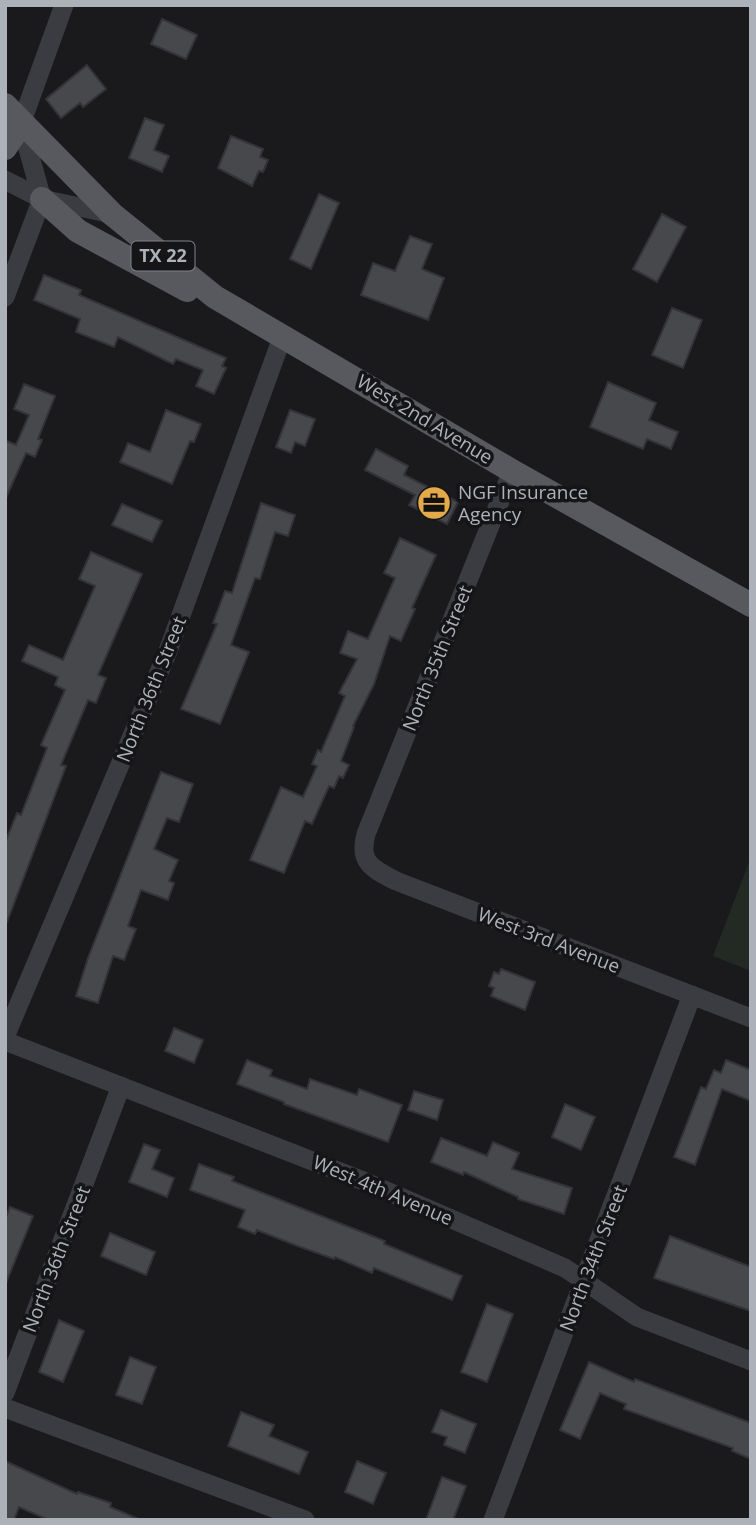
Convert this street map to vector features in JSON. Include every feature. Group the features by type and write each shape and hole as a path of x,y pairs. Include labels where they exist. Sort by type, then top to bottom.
{"main road":[{"name":"TX 22","path":"5,105 112,214 215,297 283,335"},
{"path":"5,148 22,124"},
{"path":"42,199 78,231 187,289 215,297"},
{"name":"West 2nd Avenue","path":"283,335 512,471 751,605"}],"street":[{"path":"5,297 42,199 22,124 64,5"},
{"path":"5,180 42,199 112,214"},
{"name":"North 36th Street","path":"5,1039 168,651 283,335"},
{"name":"North 35th Street","path":"363,845 512,471"},
{"name":"West 3rd Avenue","path":"363,845 366,860 373,869 396,881 751,1018"},
{"name":"North 34th Street","path":"493,1520 692,995"},
{"name":"West 4th Avenue","path":"5,1039 362,1180 565,1268 637,1317 751,1361"},
{"name":"North 36th Street","path":"5,1393 121,1086"},
{"path":"5,1408 305,1520"}],"shaded area":[{"path":"751,857 751,971 713,956"}],"building":[{"path":"162,19 197,35 186,59 151,44"},
{"path":"87,65 106,89 83,107 80,103 61,118 46,99"},
{"path":"145,118 164,125 154,150 169,156 162,172 129,158"},
{"path":"231,136 263,149 260,157 268,160 252,186 218,168"},
{"path":"319,194 339,203 311,269 290,259"},
{"path":"662,214 686,227 657,282 633,269"},
{"path":"410,236 432,244 422,269 444,278 428,320 361,295 373,263 395,271"},
{"path":"44,275 81,290 79,295 226,358 222,366 226,368 214,394 196,386 203,370 176,359 173,364 118,337 114,347 76,332 80,319 34,300"},
{"path":"672,308 702,320 683,368 652,355"},
{"path":"608,382 656,403 649,420 678,432 671,449 647,439 643,449 590,427"},
{"path":"24,384 55,396 38,439 42,440 35,457 26,453 5,500 5,440 16,445 29,415 14,409"},
{"path":"166,410 201,424 194,442 190,441 172,484 120,462 128,443 150,452"},
{"path":"290,410 315,419 305,446 295,442 291,453 276,447"},
{"path":"376,449 408,466 404,475 458,502 447,524 409,505 415,495 365,470"},
{"path":"261,503 295,515 288,536 275,532 260,579 255,578 231,645 249,652 220,724 181,709 217,624 213,623 225,591 232,593"},
{"path":"122,504 162,521 152,542 112,525"},
{"path":"400,538 436,555 412,608 415,609 401,641 390,636 374,684 353,726 341,761 349,765 343,778 339,776 334,788 329,786 312,824 305,821 284,873 250,860 281,787 303,797 317,766 312,764 318,750 321,752 345,696 339,693 357,659 340,653 348,631 368,639 395,578 384,573"},
{"path":"91,552 142,574 98,675 106,678 96,703 88,700 61,765 66,766 5,922 5,843 17,813 21,815 47,748 41,745 65,690 55,685 58,677 22,661 29,645 63,660 95,586 79,579"},
{"path":"161,772 193,784 179,822 167,818 154,849 178,860 169,881 174,883 168,900 141,890 128,926 136,929 124,960 113,956 98,1003 76,996 88,958"},
{"path":"501,969 535,982 525,1010 491,996 494,988 489,986 494,972 499,974"},
{"path":"174,1028 203,1040 194,1063 165,1051"},
{"path":"247,1060 272,1070 270,1076 307,1089 310,1079 357,1095 359,1089 402,1105 388,1142 237,1084"},
{"path":"726,1060 751,1070 751,1101 722,1089 695,1165 674,1157 701,1087 706,1089 714,1070 721,1073"},
{"path":"414,1091 443,1100 437,1120 408,1110"},
{"path":"565,1104 595,1117 581,1150 552,1137"},
{"path":"441,1138 487,1156 493,1142 519,1153 512,1169 572,1188 564,1214 518,1199 464,1172 463,1175 431,1162"},
{"path":"144,1144 160,1150 152,1169 174,1178 167,1197 129,1182"},
{"path":"199,1164 234,1177 232,1181 385,1241 384,1244 462,1276 452,1300 374,1268 372,1273 257,1230 255,1234 238,1227 245,1210 190,1190"},
{"path":"10,1207 33,1216 6,1283 5,1220"},
{"path":"110,1233 155,1252 146,1275 101,1256"},
{"path":"670,1236 751,1267 751,1311 654,1278"},
{"path":"487,1304 513,1314 487,1382 461,1372"},
{"path":"59,1320 84,1331 63,1382 39,1372"},
{"path":"130,1357 156,1367 142,1404 116,1395"},
{"path":"589,1362 634,1382 635,1379 751,1423 751,1459 732,1451 733,1448 624,1409 626,1404 600,1393 580,1439 560,1430"},
{"path":"441,1410 476,1424 465,1453 444,1445 447,1437 432,1432"},
{"path":"241,1412 274,1425 269,1436 308,1452 299,1474 228,1446"},
{"path":"5,1461 77,1494 78,1492 111,1503 110,1507 141,1520 49,1520 19,1507 14,1520 5,1520"},
{"path":"357,1461 386,1473 373,1504 345,1492"},
{"path":"442,1477 466,1486 453,1520 426,1520"}],"place":[{"name":"NGF Insurance Agency","path":"434,503"}]}
